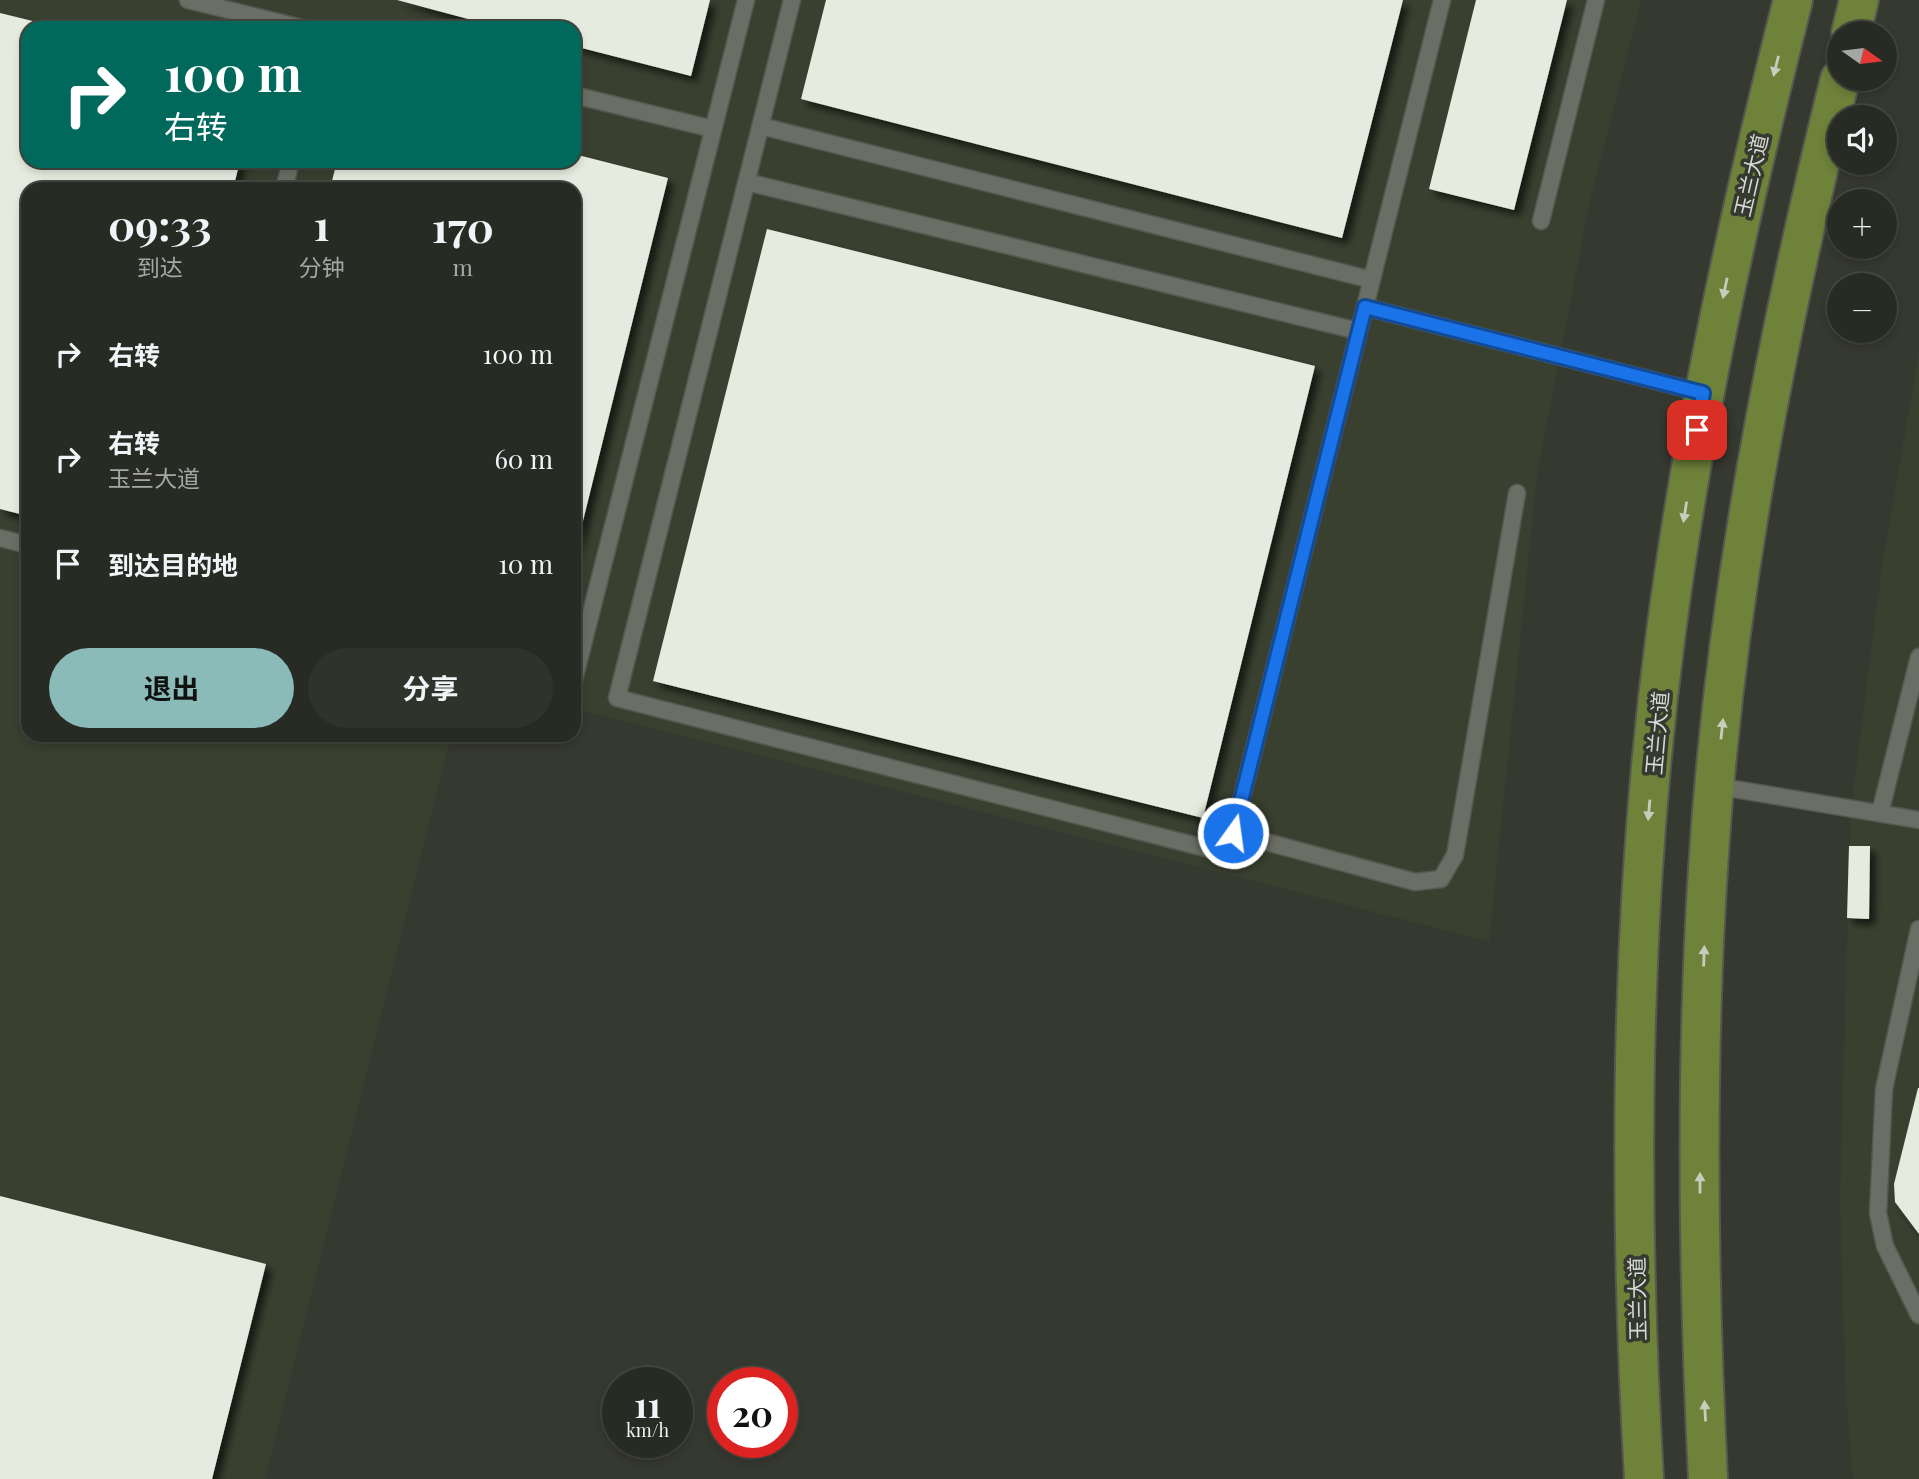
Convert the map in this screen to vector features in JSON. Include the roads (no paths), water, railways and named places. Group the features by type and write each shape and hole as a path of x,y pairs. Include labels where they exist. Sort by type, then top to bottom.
{"main road":[{"name":"玉兰大道","path":"1644,1479 1635,1327 1633,1112 1643,867 1666,634 1703,393 1748,176 1793,0"},
{"path":"1854,21 1859,0"},
{"path":"1708,1479 1700,1320 1699,1095 1708,867 1731,641 1765,414 1812,191 1837,91"}],"lane":[{"path":"188,0 274,21"},
{"path":"581,652 746,0"},
{"path":"792,0 617,698 1209,849 1224,848 1233,833 1442,0"},
{"path":"1541,221 1596,0"},
{"path":"581,97 713,130"},
{"path":"761,126 1372,280"},
{"path":"747,182 1358,331"},
{"path":"1365,307 1703,393"},
{"path":"1233,833 1415,882 1441,879 1455,855 1517,493"},
{"path":"0,538 21,543"},
{"path":"1880,813 1919,657"},
{"path":"1716,786 1919,820"},
{"path":"1919,929 1884,1089 1878,1213 1885,1246 1919,1315"}]}
